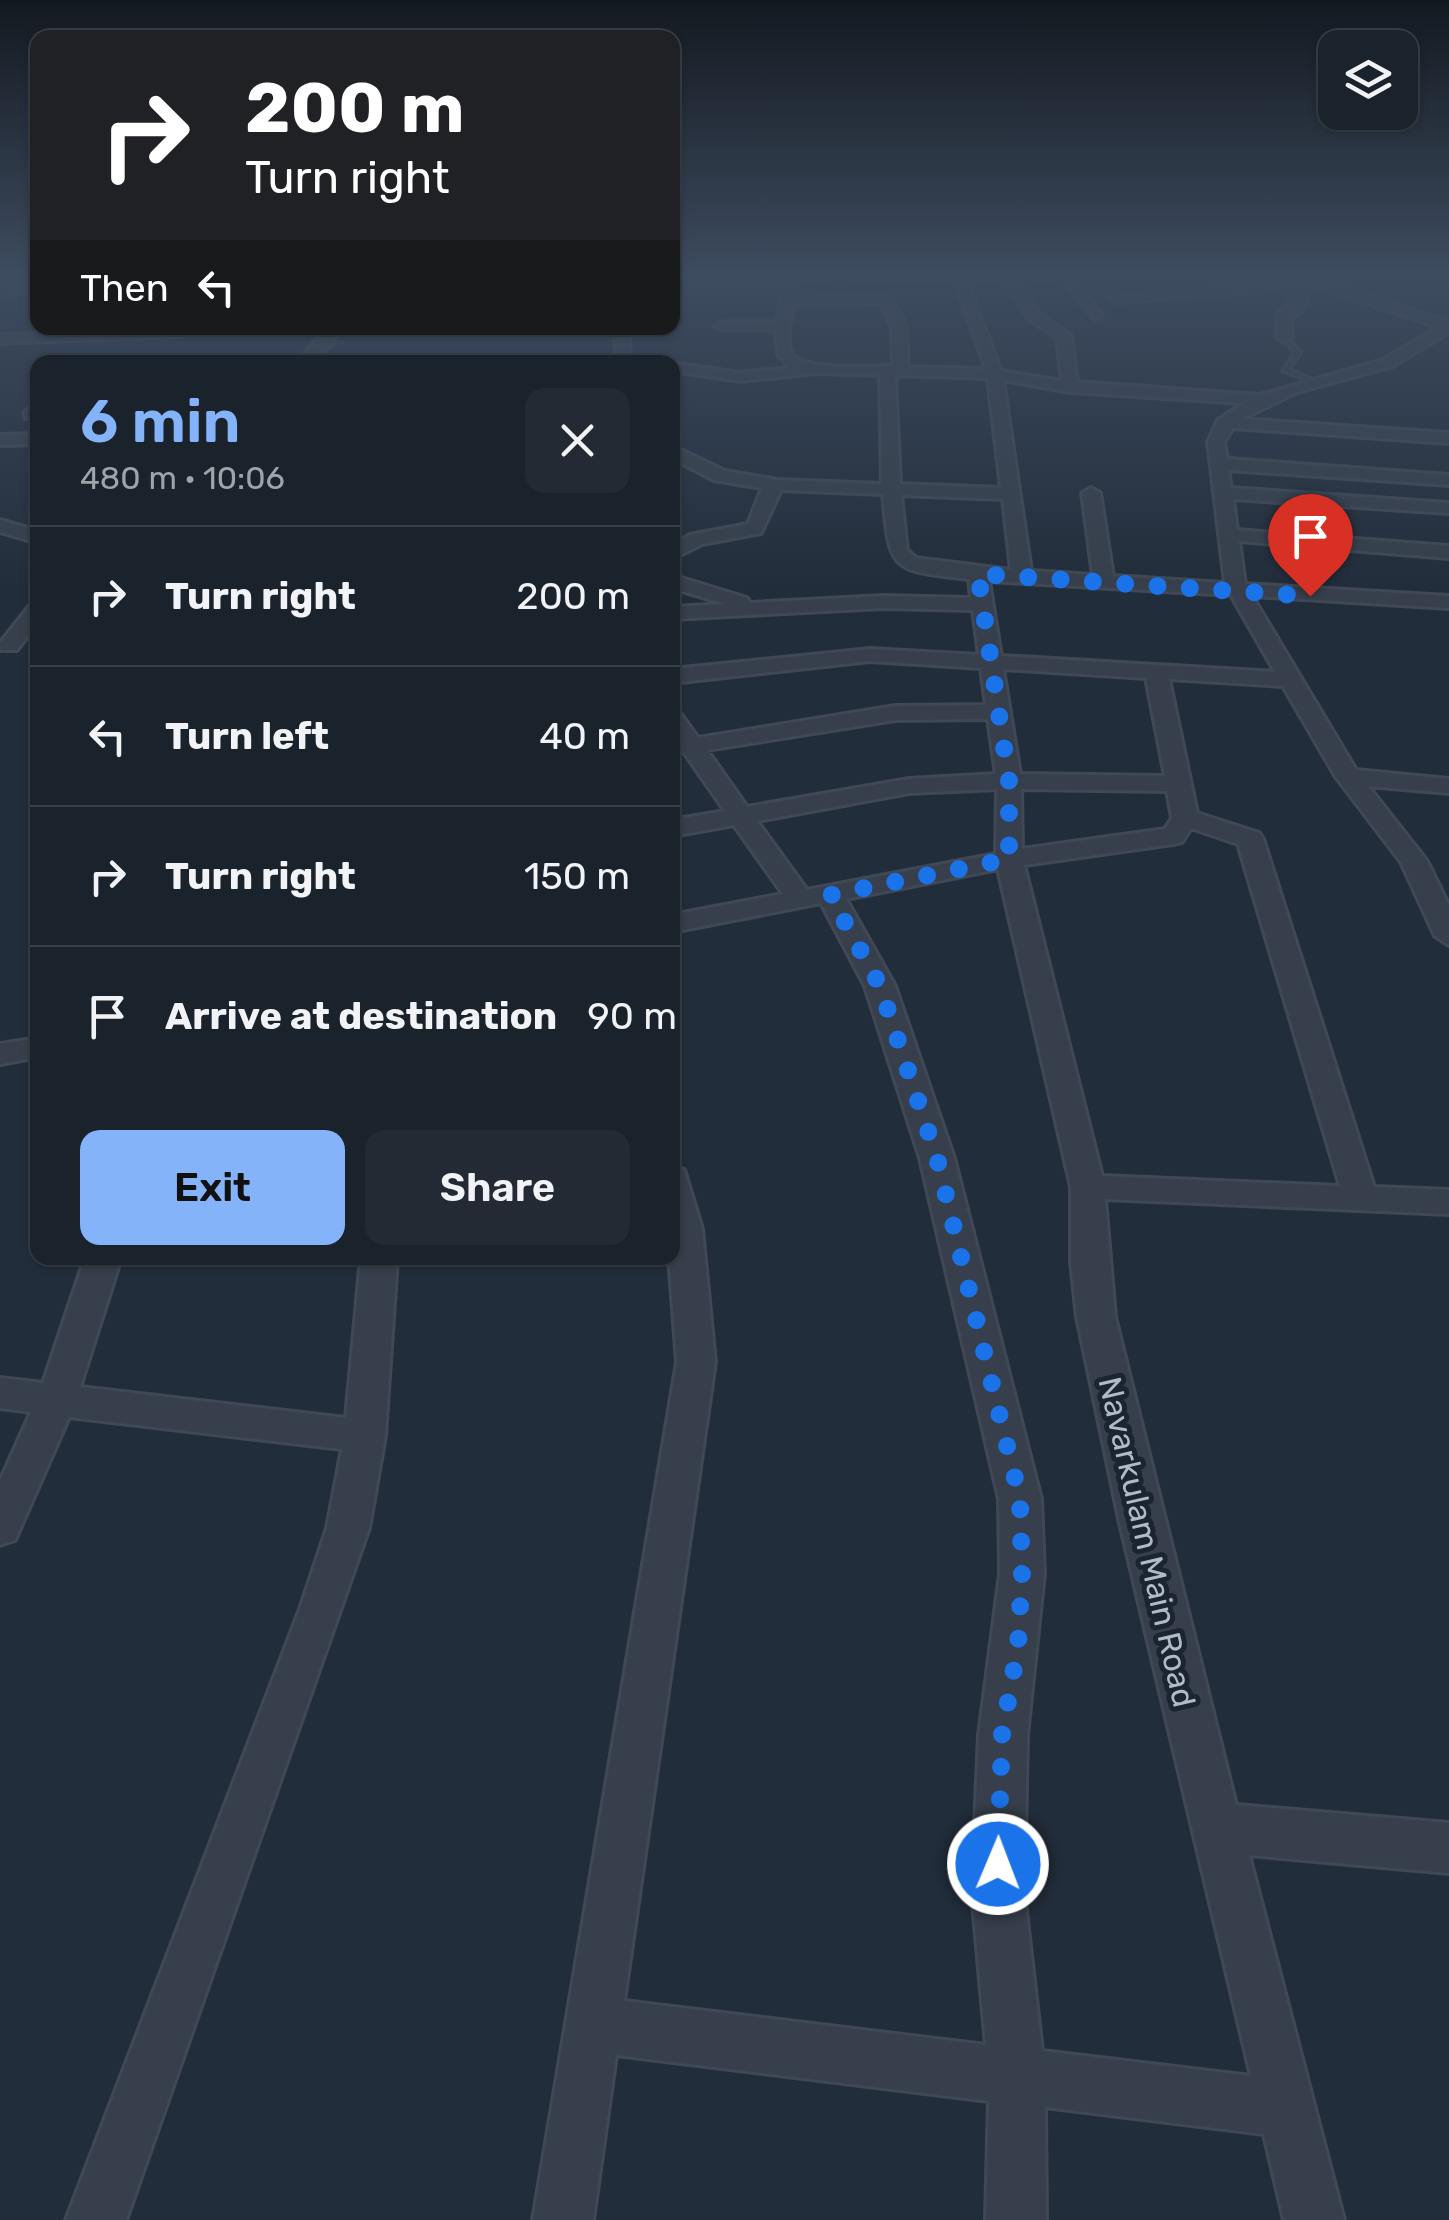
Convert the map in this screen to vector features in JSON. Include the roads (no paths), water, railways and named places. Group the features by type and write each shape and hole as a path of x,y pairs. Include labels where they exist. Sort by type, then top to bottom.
{"street":[{"path":"894,379 892,490 898,551 909,562 978,574 1241,593 1449,602"},
{"path":"996,379 1022,577"},
{"path":"1022,379 1070,387 1260,400"},
{"path":"1069,379 1070,387"},
{"path":"1336,379 1244,406 1224,423 1216,442 1235,584 1348,777 1414,861 1449,936"},
{"path":"1224,423 1449,438"},
{"path":"0,440 30,438"},
{"path":"680,456 720,476 778,485 1014,494"},
{"path":"1218,464 1449,480"},
{"path":"680,549 698,540 754,530 762,518 769,490 778,485"},
{"path":"1222,492 1449,508"},
{"path":"1092,493 1104,583"},
{"path":"0,526 30,536"},
{"path":"1228,535 1449,552"},
{"path":"0,545 30,540"},
{"name":"Navarkulam Main Road","path":"978,574 1009,781 1009,859 1088,1187 1089,1262 1096,1316 1216,1828 1314,2220"},
{"path":"680,584 758,608"},
{"path":"680,613 982,604"},
{"path":"4,645 30,617"},
{"path":"4,645 30,644"},
{"path":"680,675 839,656 988,660 1293,680"},
{"path":"680,923 1009,859 1173,836 1185,818 1156,671"},
{"path":"690,746 895,713 998,712"},
{"path":"680,730 742,814 816,898 880,986 937,1158 1020,1499 1022,1574 1018,1646 1002,1735 998,1893 1017,2076 1016,2220"},
{"path":"1348,777 1449,786"},
{"path":"680,826 877,790 1009,781 1179,784"},
{"path":"1185,818 1250,838 1360,1196"},
{"path":"0,1054 30,1048"},
{"path":"1088,1187 1449,1202"},
{"path":"563,2220 696,1362 680,1213"},
{"path":"0,1527 57,1398 101,1265"},
{"path":"96,2220 322,1609 348,1528 365,1436 378,1265"},
{"path":"0,1393 365,1436"},
{"path":"1216,1828 1449,1848"},
{"path":"595,2025 1288,2109"}],"lane":[{"path":"1306,379 1318,384"}]}
